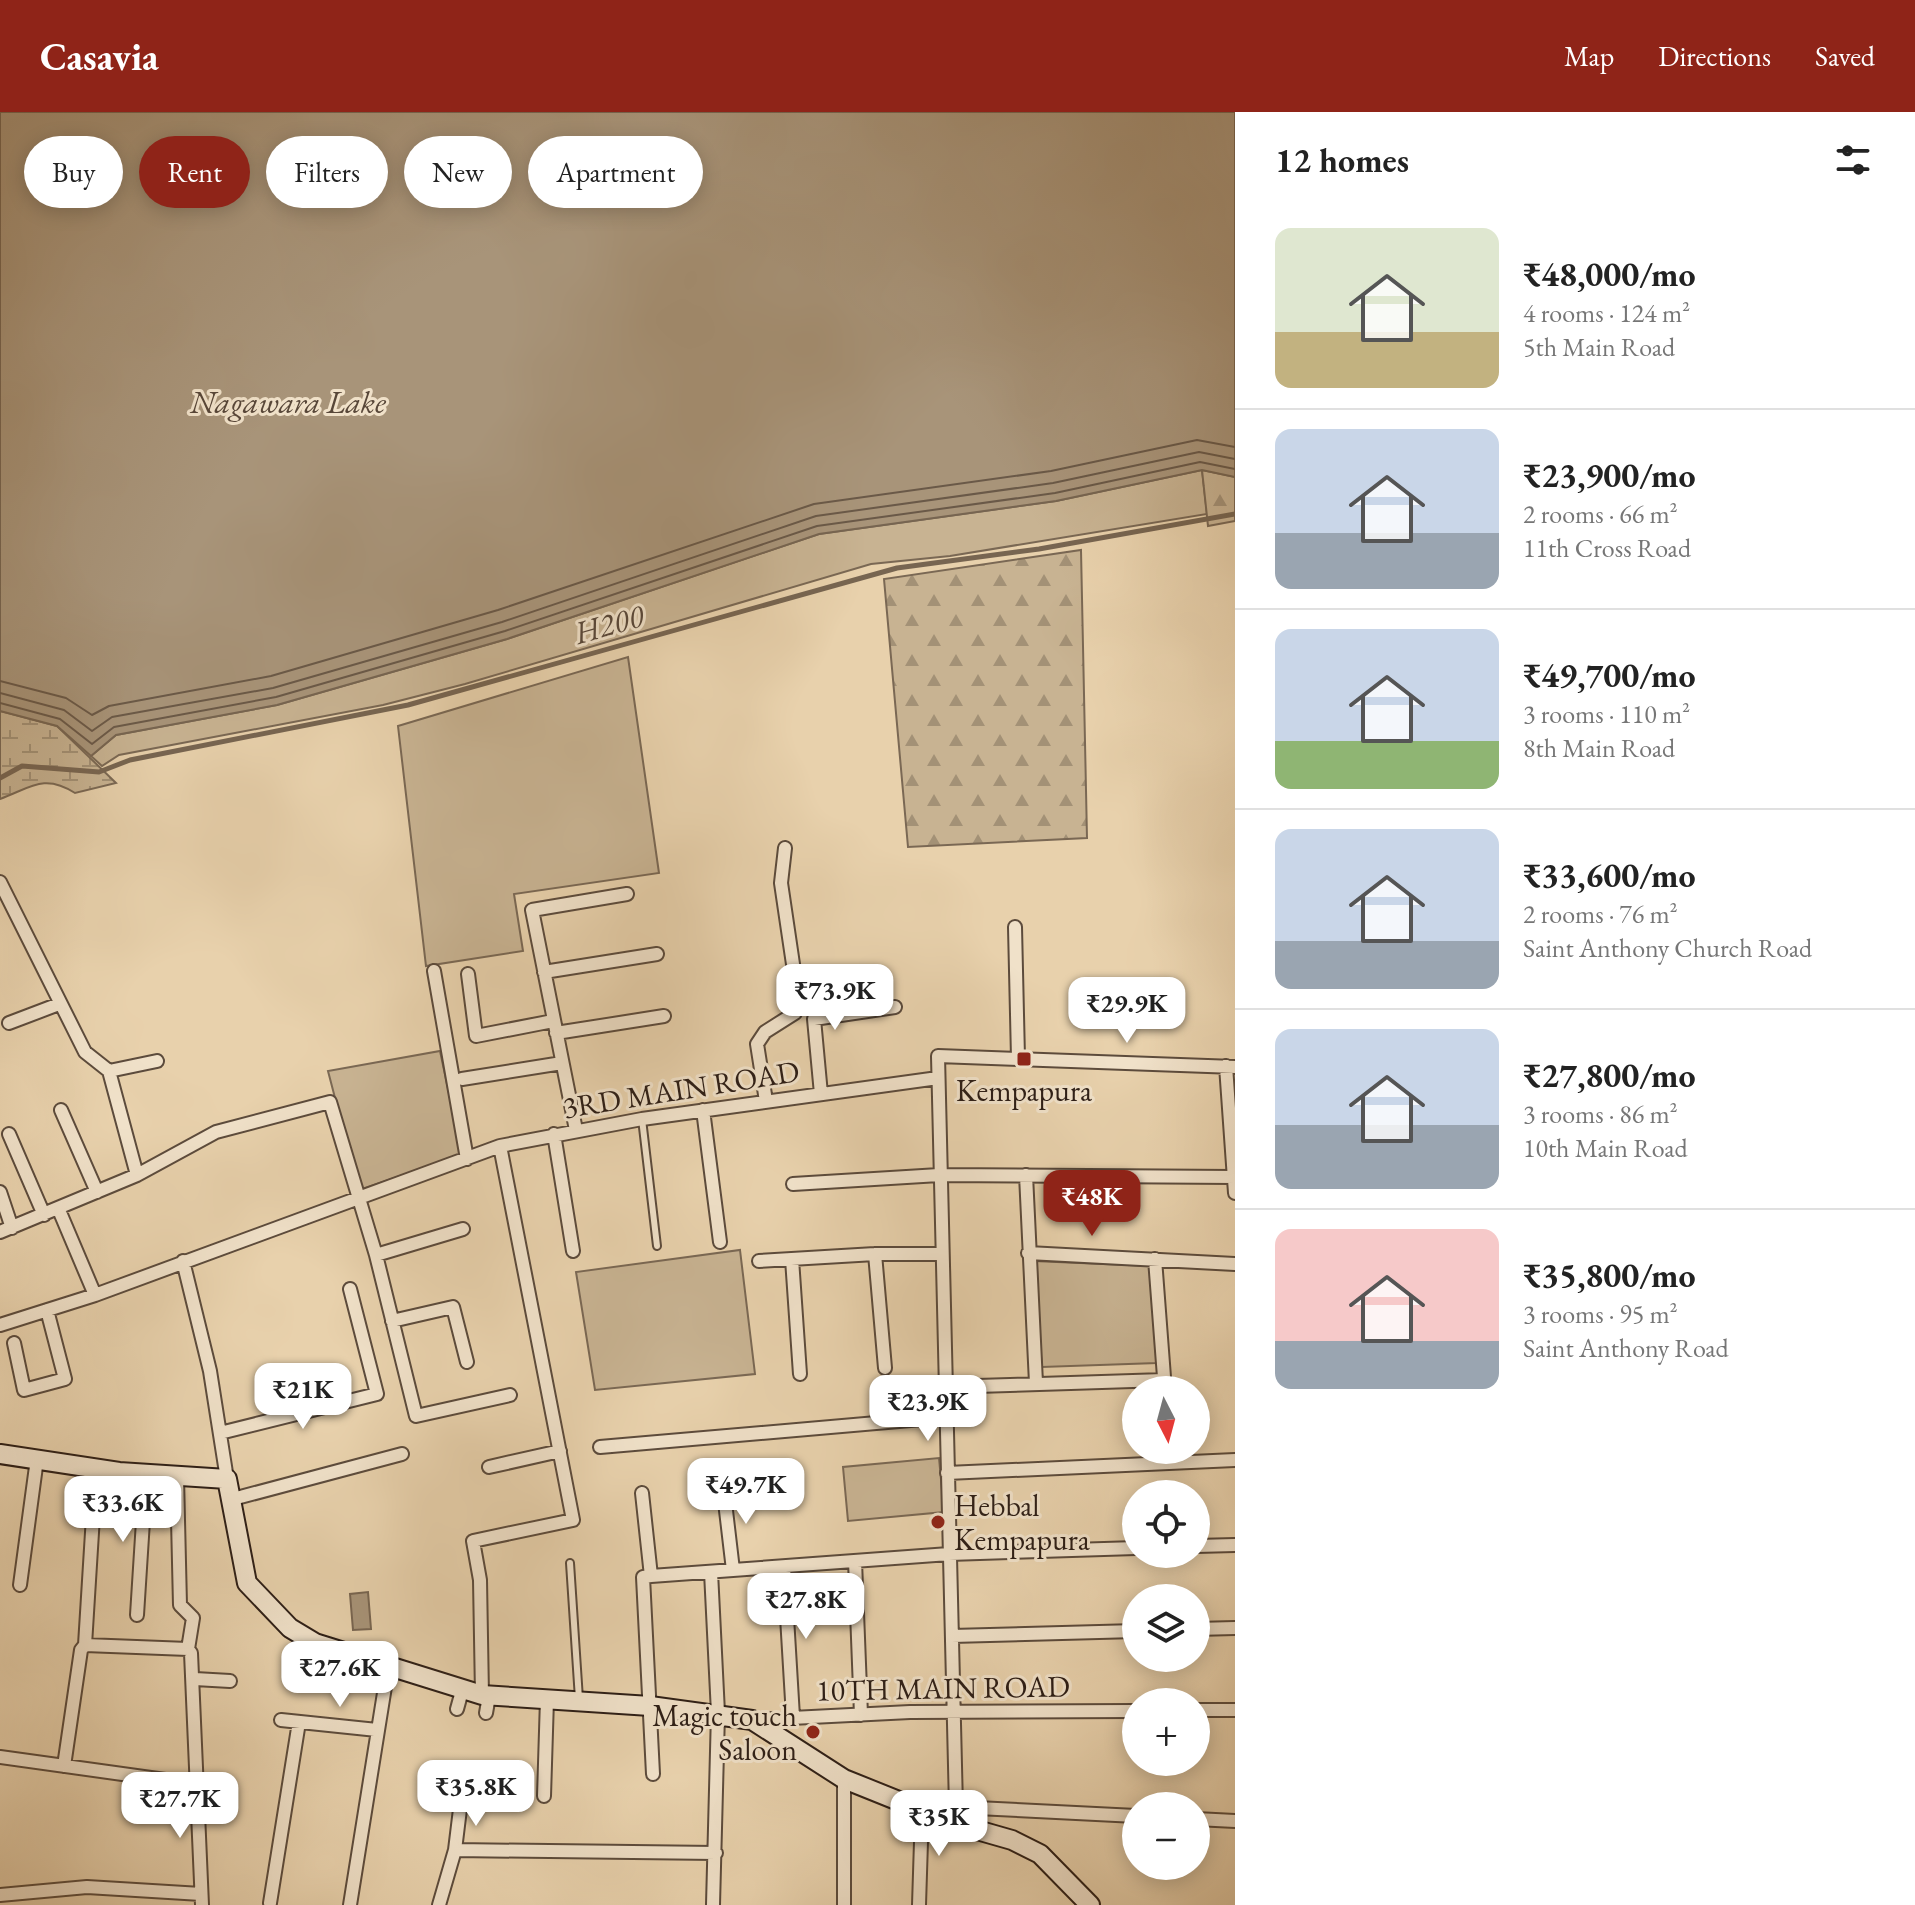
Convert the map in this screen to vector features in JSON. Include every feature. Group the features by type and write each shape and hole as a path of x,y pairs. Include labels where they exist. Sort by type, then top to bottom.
{"street":[{"path":"766,1101 757,1044 765,1032 795,1013 798,998 781,883 785,848"},
{"path":"0,882 85,1052 109,1071 137,1175"},
{"path":"576,1130 532,910 627,894"},
{"path":"1015,927 1018,1058"},
{"path":"544,972 657,954"},
{"path":"434,971 467,1159"},
{"path":"468,974 476,1036 664,1016"},
{"path":"9,1023 59,1004"},
{"path":"821,1094 814,1019 895,1007"},
{"path":"956,1816 938,1056 1230,1067 1235,1193"},
{"path":"109,1071 157,1061"},
{"path":"462,1079 562,1063"},
{"name":"3RD MAIN ROAD","path":"1,1320 95,1295 500,1146 642,1119 938,1078"},
{"path":"0,1192 6,1230 137,1175 216,1132 330,1102 376,1255 416,1416 510,1395"},
{"path":"61,1110 97,1192"},
{"path":"703,1110 720,1242"},
{"path":"9,1134 44,1215"},
{"path":"554,1134 573,1251"},
{"path":"486,1701 480,1580 473,1541 573,1520 500,1146"},
{"path":"793,1184 939,1175 1234,1177"},
{"path":"1026,1175 1036,1383"},
{"path":"59,1210 95,1295"},
{"path":"376,1255 463,1229"},
{"path":"1028,1253 1235,1264"},
{"path":"759,1261 875,1254 941,1254"},
{"path":"875,1254 885,1368"},
{"path":"792,1259 800,1374"},
{"path":"1155,1259 1164,1376"},
{"path":"183,1261 210,1371 229,1500 247,1583 266,1607 290,1628 315,1643 486,1701 547,1699 650,1706 752,1720 844,1779 922,1810 956,1816 1122,1816"},
{"path":"220,1433 377,1394 350,1289"},
{"path":"392,1321 453,1307 467,1362"},
{"path":"14,1343 24,1390 65,1379 47,1310"},
{"path":"944,1387 1036,1383 1122,1384"},
{"path":"600,1447 945,1417"},
{"path":"489,1467 560,1451"},
{"path":"0,1454 146,1474 227,1479"},
{"path":"229,1500 402,1454"},
{"path":"1210,1458 1235,1460"},
{"path":"20,1585 37,1459"},
{"path":"947,1473 1122,1460"},
{"path":"64,1766 81,1650 85,1645 96,1468"},
{"path":"137,1615 146,1474"},
{"path":"0,1895 87,1887 201,1899 194,1784 194,1658 188,1649 193,1618 180,1605 177,1477"},
{"path":"723,1485 733,1570"},
{"path":"642,1493 651,1576"},
{"path":"1210,1546 1235,1545"},
{"path":"653,1774 643,1577 949,1554 1122,1548"},
{"path":"855,1561 861,1715"},
{"path":"784,1567 793,1717"},
{"path":"711,1572 718,1713 713,1905"},
{"path":"1210,1629 1235,1628"},
{"path":"952,1636 1122,1631"},
{"path":"85,1645 188,1649"},
{"path":"350,1905 388,1668"},
{"path":"195,1679 230,1681"},
{"path":"457,1709 462,1691"},
{"path":"544,1796 547,1699"},
{"path":"1210,1710 1235,1710"},
{"name":"10TH MAIN ROAD","path":"752,1720 954,1712 1122,1711"},
{"path":"281,1720 377,1730"},
{"path":"270,1903 299,1722"},
{"path":"0,1757 194,1784"},
{"path":"844,1779 844,1905"},
{"path":"439,1905 455,1850 461,1801"},
{"path":"919,1905 922,1810"},
{"path":"956,1816 1040,1854 1090,1905"},
{"path":"1210,1820 1235,1821"},
{"path":"455,1850 716,1853"}],"lane":[{"path":"642,1119 657,1246"},
{"path":"570,1563 579,1701"}],"green space":[{"path":"1202,470 1207,514 950,556 871,564 465,684 383,705 119,755 102,766 91,756 116,735 277,705 507,639 819,534 1056,501"},
{"path":"1202,470 1235,477 1235,521 1208,526"},
{"path":"1081,550 1087,838 908,847 884,579"},
{"path":"628,657 659,873 514,894 523,951 426,966 398,726"},
{"path":"0,711 57,726 116,783 75,793 54,784 37,784 0,799"},
{"path":"440,1051 462,1155 359,1190 328,1071"},
{"path":"740,1250 755,1374 595,1390 576,1272"},
{"path":"1033,1261 1151,1266 1157,1363 1042,1367"},
{"path":"939,1458 944,1512 848,1521 843,1467"}],"water":[{"name":"Nagawara Lake","path":"0,112 1235,112 1235,477 1202,470 1056,501 819,534 507,639 277,705 116,735 91,756 57,726 0,711"},
{"path":"368,1592 371,1629 353,1630 350,1594"}],"waterway":[{"name":"H200","path":"0,778 22,766 99,772 130,760 408,705 897,568 1039,549 1235,514"}],"place":[{"name":"Kempapura","path":"1024,1059"},
{"name":"Hebbal Kempapura","path":"938,1522"},
{"name":"Magic touch Saloon","path":"813,1732"}]}
